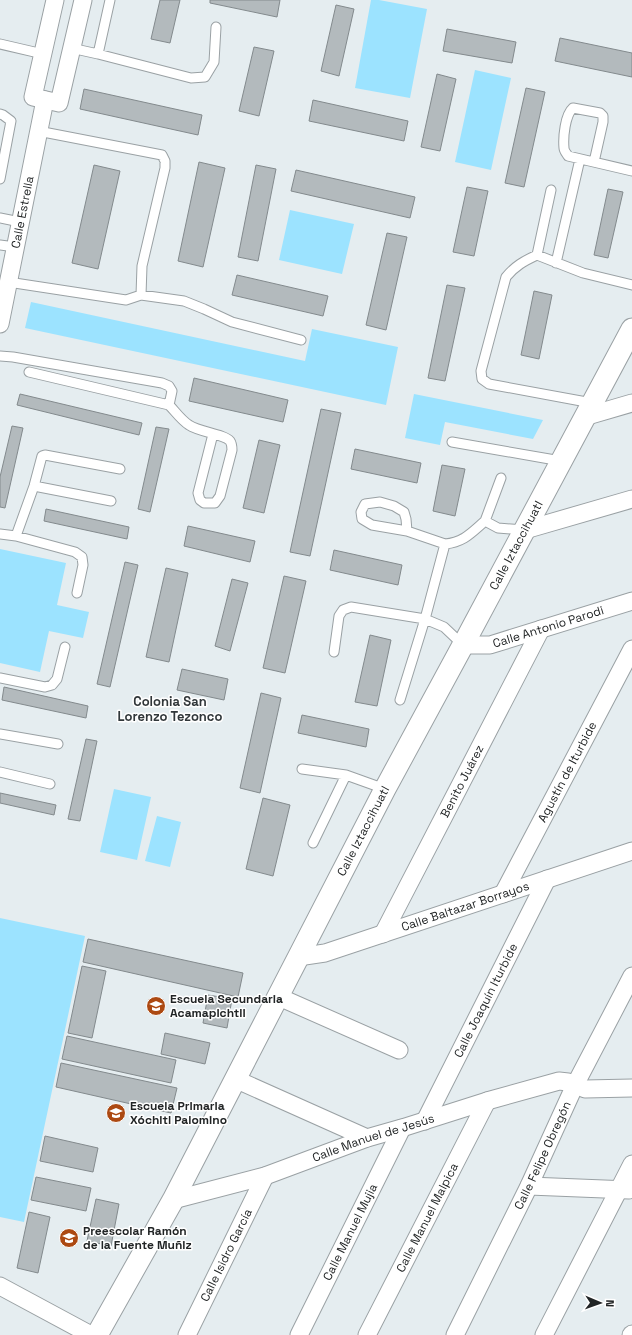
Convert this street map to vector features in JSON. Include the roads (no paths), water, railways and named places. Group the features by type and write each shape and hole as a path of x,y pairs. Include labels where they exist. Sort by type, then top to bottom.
{"street":[{"name":"Calle Estrella","path":"45,100 43,54 55,0"},
{"name":"Calle Estrella","path":"0,324 8,282 8,246 20,222 45,100 71,48 83,0"},
{"name":"Calle Iztaccihuatl","path":"97,1335 173,1200 385,789 632,329"},
{"path":"588,410 632,403"},
{"path":"525,530 632,499"},
{"name":"Calle Antonio Parodi","path":"463,645 490,645 632,601"},
{"name":"Benito Juárez","path":"383,934 541,629"},
{"name":"Agustín de Iturbide","path":"503,894 632,649"},
{"name":"Calle Baltazar Borrayos","path":"298,958 325,953 632,852"},
{"name":"Calle Joaquín Iturbide","path":"425,1121 547,880"},
{"name":"Calle Felipe Obregón","path":"456,1335 529,1186 575,1085 632,976"},
{"path":"279,997 399,1050"},
{"path":"235,1079 367,1138"},
{"name":"Calle Manuel de Jesús","path":"173,1200 265,1176 367,1138 487,1101 559,1081 568,1082 585,1089 632,1088"},
{"name":"Calle Manuel Malpica","path":"367,1335 487,1101"},
{"name":"Calle Manuel Mujia","path":"299,1335 402,1128"},
{"path":"544,1335 626,1190 632,1164"},
{"name":"Calle Isidro García","path":"188,1335 265,1176"},
{"path":"529,1186 626,1190"},
{"path":"0,1286 90,1335"}],"lane":[{"path":"98,54 110,0"},
{"path":"71,48 192,78 205,77 214,62 216,27"},
{"path":"0,44 43,54"},
{"path":"594,162 603,116 600,113 573,108 566,118 564,150 568,156 580,159 594,162 632,170"},
{"path":"0,114 11,121 0,179"},
{"path":"38,131 162,155 165,161 165,168 142,266 141,296"},
{"path":"556,263 580,159"},
{"path":"537,255 551,190"},
{"path":"0,218 20,222"},
{"path":"588,410 489,384 482,379 481,371 506,277 513,268 525,260 537,255 583,273 632,285"},
{"path":"8,282 126,300 141,296 184,301 232,322 301,340"},
{"path":"0,356 21,358 162,383 170,386 172,391 169,405"},
{"path":"29,372 169,405 188,424 199,430 213,434 229,440 232,444 232,450 220,496 215,503 204,503 200,500 198,493 213,434"},
{"path":"452,442 561,461"},
{"path":"16,536 34,486 42,456 45,455 120,469"},
{"path":"407,531 404,512 394,506 380,502 365,504 361,512 362,519 372,525 407,531 445,544 456,543 464,539 485,521 501,478"},
{"path":"34,486 111,501"},
{"path":"485,521 498,528 525,530"},
{"path":"0,534 16,536 75,552 82,557 83,565 77,593"},
{"path":"400,700 425,619 445,544"},
{"path":"334,652 339,616 343,610 351,607 377,610 425,619 444,627 463,645"},
{"path":"0,678 45,687 52,685 57,679 65,647"},
{"path":"0,734 58,744"},
{"path":"302,769 346,775 385,789"},
{"path":"0,772 50,784"},
{"path":"313,843 346,775"}],"place":[{"name":"Escuela Secundaria Acamapichtli","path":"156,1006"},
{"name":"Escuela Primaria Xóchitl Palomino","path":"116,1113"},
{"name":"Preescolar Ramón de la Fuente Muñiz","path":"69,1238"}],"district":[{"name":"Colonia San Lorenzo Tezonco","path":"170,708"}]}
